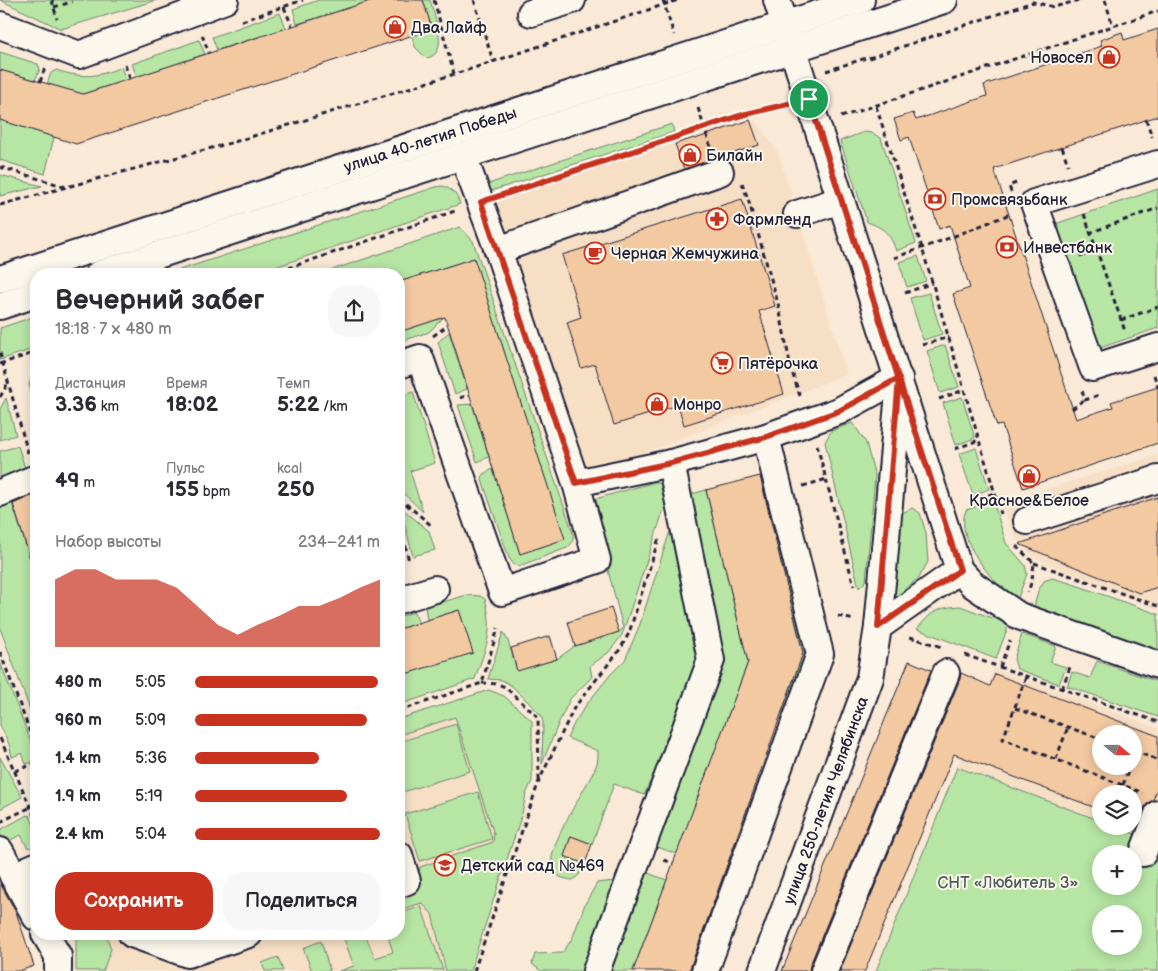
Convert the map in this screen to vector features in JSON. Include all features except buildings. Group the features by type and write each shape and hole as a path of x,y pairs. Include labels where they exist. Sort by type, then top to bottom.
{"street":[{"path":"0,25 79,55 225,0"},
{"path":"531,13 572,0"},
{"name":"улица 40-летия Победы","path":"32,268 781,12 861,0"},
{"name":"улица 40-летия Победы","path":"118,268 944,0"},
{"name":"улица 250-летия Челябинска","path":"781,12 960,570"},
{"path":"405,363 420,358 502,592 597,560 576,483 498,250 463,156"},
{"path":"1158,164 1034,203 1093,368 1158,347"},
{"path":"498,250 720,172"},
{"path":"797,214 841,200"},
{"name":"улица 40-летия Победы","path":"0,279 30,269"},
{"path":"0,306 30,296"},
{"path":"576,483 671,463 766,437 839,411 899,379"},
{"name":"улица 250-летия Челябинска","path":"762,971 870,678 878,627 899,379"},
{"path":"705,971 820,654 766,437"},
{"path":"596,971 712,660 671,463"},
{"path":"1015,521 1158,479"},
{"path":"0,493 30,480"},
{"path":"878,627 960,570 972,584 1019,616 1158,664"},
{"path":"405,598 435,589"},
{"path":"824,971 946,661"},
{"path":"1143,853 1154,804"},
{"path":"0,851 25,871 30,892"},
{"path":"49,940 58,956 58,971"},
{"path":"149,940 188,954 231,940"}],"path":[{"path":"52,0 58,22"},
{"path":"434,0 454,74"},
{"path":"474,0 493,62"},
{"path":"662,0 664,4"},
{"path":"0,205 234,142 493,62 678,0"},
{"path":"869,58 1033,2 1054,7 1080,0"},
{"path":"1105,0 1113,26"},
{"path":"54,7 72,2"},
{"path":"284,7 292,26"},
{"path":"288,268 742,115 809,99 838,118 1158,11"},
{"path":"202,34 209,53"},
{"path":"124,62 130,79"},
{"path":"40,82 46,63"},
{"path":"876,106 922,248 995,493 1015,521"},
{"path":"1146,120 1152,137"},
{"path":"1062,147 1068,166"},
{"path":"0,167 67,187"},
{"path":"894,258 952,237 1034,203"},
{"path":"1089,233 1158,208"},
{"path":"1086,221 1133,355"},
{"path":"905,293 932,283"},
{"path":"1121,320 1158,307"},
{"path":"431,337 447,326"},
{"path":"922,345 949,337"},
{"path":"0,352 30,458"},
{"path":"2,364 30,354"},
{"path":"1154,375 1158,387"},
{"path":"0,397 8,383"},
{"path":"938,399 964,390"},
{"path":"1072,409 1085,400"},
{"path":"955,449 979,440"},
{"path":"971,500 995,493"},
{"path":"405,503 432,526"},
{"path":"474,971 539,780 574,708 621,648 629,633 661,532"},
{"path":"405,544 409,561"},
{"path":"1034,563 1158,606"},
{"path":"482,683 498,628"},
{"path":"920,639 946,661"},
{"path":"0,652 30,732"},
{"path":"964,655 1158,722"},
{"path":"1062,689 1070,667"},
{"path":"1026,677 1002,739 1123,785 1127,775"},
{"path":"405,709 482,683 505,686 538,717 539,780"},
{"path":"1015,708 1092,736"},
{"path":"1056,760 1068,727"},
{"path":"0,738 2,748 30,805"},
{"path":"1142,754 1158,760"},
{"path":"15,772 30,766"},
{"path":"1142,797 1154,804"},
{"path":"0,822 30,807"},
{"path":"661,859 673,863"}],"shaded area":[{"path":"742,119 756,121 778,152 847,374 581,477 487,204"},
{"path":"1158,455 1158,610 1033,557 1015,537 1001,503"},
{"path":"994,668 1158,728 1158,813 1148,839 1138,835 1142,835 1142,785 1092,785 1092,818 957,767"},
{"name":"Детский сад №469","path":"489,690 514,797 458,971 103,971 111,949 108,940 405,940 405,717"}],"green space":[{"path":"0,0 157,0 61,29"},
{"path":"319,0 367,0 368,2 297,24 293,9"},
{"path":"423,0 430,0 439,34 438,50 434,55 426,58 415,47 412,36 432,29"},
{"path":"280,13 286,28 217,50 212,37"},
{"path":"199,40 205,54 137,77 132,64"},
{"path":"0,52 38,64 40,69 35,80 0,70"},
{"path":"121,67 126,80 83,94 47,84 51,73 56,70 88,76"},
{"path":"0,120 54,137 45,174 0,160"},
{"path":"672,124 674,132 491,191 488,184"},
{"path":"864,132 872,133 881,138 916,243 896,251 886,232 867,222 840,141"},
{"path":"0,175 42,186 0,196"},
{"path":"443,186 449,189 454,193 460,204 273,268 186,268"},
{"path":"1158,189 1158,328 1097,349 1055,224"},
{"path":"460,227 473,241 573,533 572,542 567,548 519,566 514,565 509,558 482,480 483,474 493,469 520,553 564,539 474,258 405,280 405,268 338,268"},
{"path":"918,256 926,281 907,287 899,262"},
{"path":"929,293 942,334 923,340 910,298"},
{"path":"444,317 429,332 405,340 405,330"},
{"path":"30,318 30,350 0,360 0,328"},
{"path":"449,332 467,389 455,394 438,342"},
{"path":"945,345 959,387 940,393 927,351"},
{"path":"413,392 435,463 410,471 423,512 405,495 405,394"},
{"path":"962,397 975,438 956,445 943,403"},
{"path":"6,398 16,435 0,440 0,409"},
{"path":"472,404 489,457 477,462 458,405"},
{"path":"852,423 866,443 875,476 866,581 859,588 825,442 831,431"},
{"path":"18,446 26,471 0,479 0,451"},
{"path":"976,448 989,489 973,495 959,454"},
{"path":"763,476 778,516 770,518 760,477"},
{"path":"655,482 664,485 667,500 622,635 609,652 590,666 592,677 570,699 542,764 543,722 541,715 512,686 502,680 488,679 503,632 508,641 517,670 557,659 575,646 619,632 623,628 594,516 595,499"},
{"path":"30,486 30,496 12,503 30,558 30,710 0,628 0,498"},
{"path":"706,490 748,662 677,854 654,846 715,682 689,496"},
{"path":"993,501 1006,543 1025,565 1027,574 1016,603 978,560 965,534 966,510"},
{"path":"912,508 920,513 926,533 928,562 919,578 905,589 888,611 901,514"},
{"path":"405,511 429,531 435,550 413,556 405,526"},
{"path":"780,525 797,602 791,604 772,526"},
{"path":"671,528 688,607 698,669 669,741 644,795 614,784 592,844 571,836 564,856 585,864 579,875 573,880 563,878 553,870 552,856 561,830 598,761 598,751 567,738 586,705 610,675 625,660 640,624"},
{"path":"1052,578 1158,614 1158,652 1033,611 1038,591 1044,581"},
{"path":"467,595 480,596 485,599 488,611 488,640 475,679 405,703 405,674 472,652 459,610 427,620 425,607"},
{"path":"960,606 1009,624 996,659 917,629 927,618 940,609"},
{"path":"798,608 808,653 787,714 782,713 803,653 793,610"},
{"path":"414,612 419,623 405,627 405,615"},
{"path":"1022,634 1056,646 1050,662 1066,667 1059,684 1017,669 1014,659"},
{"path":"1097,661 1158,682 1158,717 1067,686 1072,672 1090,678"},
{"path":"0,662 30,740 30,763 26,764 22,753 12,757 9,744 0,725"},
{"path":"489,690 504,696 532,721 532,781 526,794 522,814 470,971 446,971 432,914 422,903 405,908 405,892 417,887 420,867 493,842 494,834 455,717 405,733 405,717"},
{"path":"456,724 470,771 405,791 405,740"},
{"path":"0,757 22,797 0,809"},
{"name":"СНТ «Любитель 3»","path":"957,767 1092,818 1092,835 1138,835 1148,839 1158,814 1158,971 876,971"},
{"path":"478,792 492,839 420,861 405,814"},
{"path":"750,799 757,801 700,956 695,954"},
{"path":"27,815 30,816 30,848 27,847 21,835 5,843 0,830"},
{"path":"642,871 667,880 633,971 604,971"},
{"path":"615,881 582,971 541,971 532,964 535,954 562,953 572,939 585,904 597,883"},
{"path":"421,906 443,970 339,971 354,966 344,940 368,940 375,958 393,952 389,940 405,940 405,912"},
{"path":"76,940 108,940 111,949 103,971 76,971"},
{"path":"181,940 200,940 202,944"},
{"path":"321,941 330,971 312,971 303,948"},
{"path":"278,957 283,971 265,971 262,963"}],"place":[{"name":"Два Лайф","path":"395,27"},
{"name":"Новосел","path":"1109,57"},
{"name":"Билайн","path":"690,155"},
{"name":"Промсвязьбанк","path":"935,199"},
{"name":"Фармленд","path":"717,219"},
{"name":"Инвестбанк","path":"1007,247"},
{"name":"Черная Жемчужина","path":"595,253"},
{"name":"Пятёрочка","path":"722,363"},
{"name":"Монро","path":"657,404"},
{"name":"Красное&Белое","path":"1029,476"},
{"name":"Детский сад №469","path":"445,865"}],"route":[{"path":"809,99 900,381 960,570 878,627 899,378 839,411 766,437 671,463 576,483 481,202 742,115 809,99"}]}
